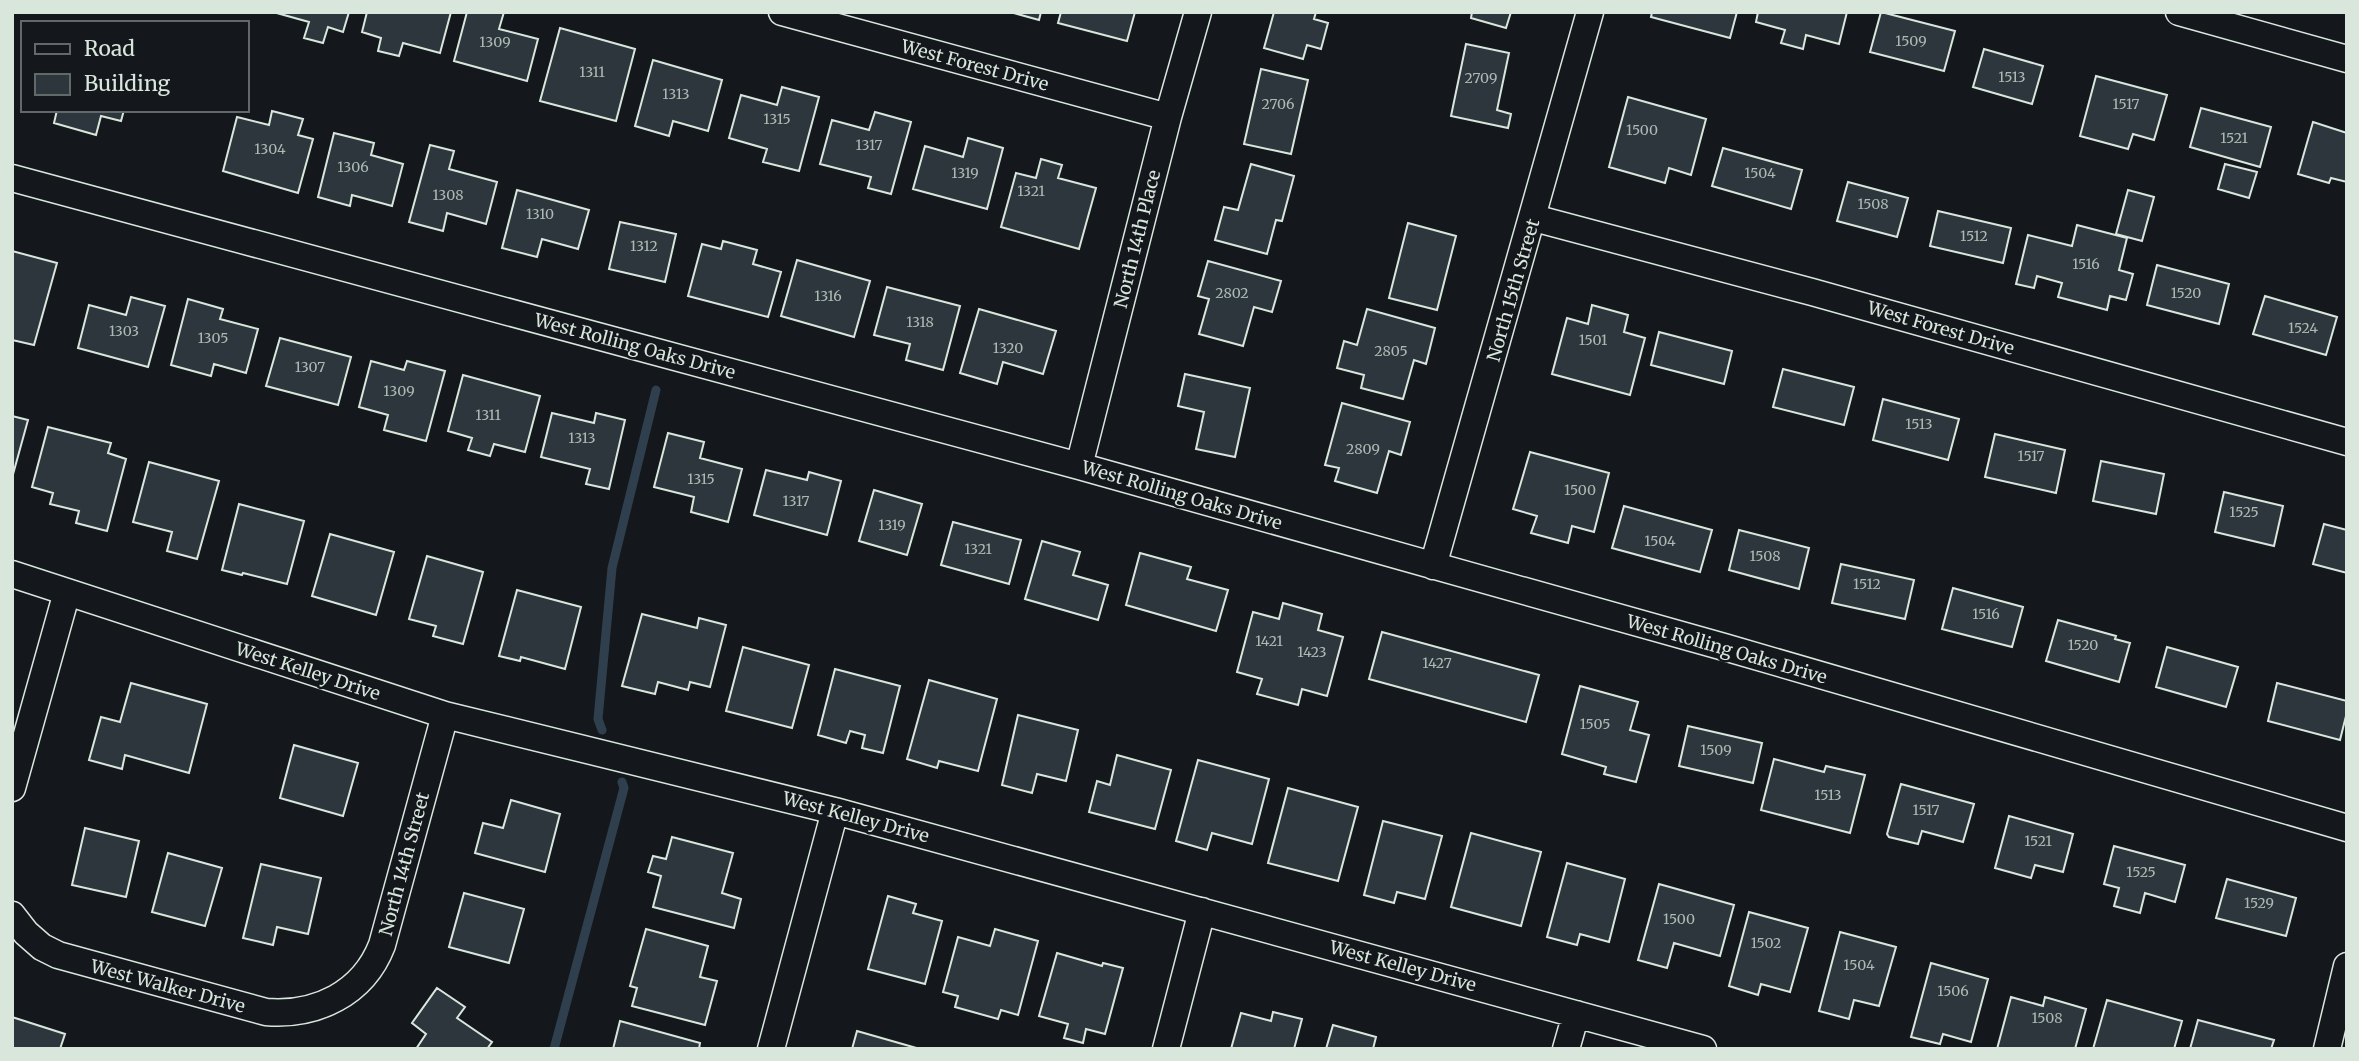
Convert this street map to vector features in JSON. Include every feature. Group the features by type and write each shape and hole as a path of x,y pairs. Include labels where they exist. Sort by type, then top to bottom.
{"street":[{"name":"West Forest Drive","path":"782,12 1168,117"},
{"name":"North 14th Place","path":"1079,466 1168,117 1198,12"},
{"name":"North 15th Street","path":"1433,566 1534,218 1590,12"},
{"path":"2179,12 2347,58"},
{"name":"West Rolling Oaks Drive","path":"12,178 1079,466 1724,647 2347,828"},
{"name":"West Forest Drive","path":"1534,218 1726,268 2347,443"},
{"name":"West Kelley Drive","path":"12,574 445,715 835,811 1703,1049"},
{"path":"12,788 67,592"},
{"name":"North 14th Street","path":"337,998 365,975 375,962 382,945 445,715"},
{"path":"771,1049 835,811"},
{"path":"1166,1049 1202,911"},
{"name":"West Walker Drive","path":"12,915 42,947 58,955 246,1008 284,1014 304,1012 337,998"},
{"path":"2327,1049 2347,965"},
{"path":"1566,1049 1576,1014"}],"building":[{"path":"273,12 349,12 343,32 328,27 323,43 304,38 309,22"},
{"path":"367,12 451,12 440,53 403,43 399,56 378,51 381,38 362,32"},
{"path":"467,12 504,12 499,29 538,39 527,81 454,61"},
{"path":"1010,12 1041,12 1039,20"},
{"path":"1061,12 1135,12 1127,41 1058,23"},
{"path":"1274,12 1316,12 1314,19 1328,23 1321,49 1307,45 1303,59 1264,48"},
{"path":"1472,12 1511,12 1506,28 1471,18"},
{"path":"1652,12 1737,12 1730,38 1651,17"},
{"path":"1758,12 1847,12 1839,44 1806,35 1803,49 1781,43 1785,30 1756,22"},
{"path":"1881,12 1955,31 1944,71 1870,52"},
{"path":"560,28 635,49 616,121 540,101"},
{"path":"1466,44 1509,53 1497,110 1511,114 1508,128 1451,116"},
{"path":"1984,49 2043,66 2032,104 1973,87"},
{"path":"653,60 722,80 708,131 673,121 669,136 635,126"},
{"path":"1261,69 1308,80 1291,154 1244,144"},
{"path":"2096,76 2167,95 2154,140 2133,134 2128,149 2080,136"},
{"path":"782,87 819,97 799,171 763,162 767,149 729,138 741,95 777,105"},
{"path":"1628,97 1706,119 1691,175 1669,168 1665,183 1609,167"},
{"path":"2201,108 2271,127 2260,167 2190,147"},
{"path":"272,111 303,119 298,135 313,139 298,193 223,171 237,117 269,125"},
{"path":"57,112 123,112 121,121 101,116 96,135 54,123"},
{"path":"875,112 911,122 891,194 868,188 871,177 820,164 832,120 869,130"},
{"path":"2313,122 2347,133 2347,182 2331,178 2329,183 2298,174"},
{"path":"334,133 374,143 371,155 403,164 392,206 352,195 350,206 318,197"},
{"path":"968,138 1003,148 987,209 913,189 925,146 963,157"},
{"path":"430,145 454,151 449,169 497,182 486,224 447,213 443,231 409,222"},
{"path":"1723,148 1802,170 1791,209 1712,186"},
{"path":"1041,159 1062,165 1058,178 1096,188 1079,249 1001,227 1016,173 1036,178"},
{"path":"1251,164 1294,176 1282,221 1276,220 1267,254 1215,240 1224,207 1238,210"},
{"path":"2225,164 2257,172 2249,198 2218,189"},
{"path":"1848,182 1908,198 1897,237 1837,221"},
{"path":"517,190 589,210 578,249 542,239 537,257 502,248"},
{"path":"2128,190 2154,197 2142,241 2116,234"},
{"path":"1938,211 2011,228 2003,263 1930,246"},
{"path":"620,222 676,234 665,282 609,269"},
{"path":"1408,223 1456,236 1437,310 1389,298"},
{"path":"2077,225 2127,238 2119,270 2133,274 2126,300 2110,296 2107,310 2058,297 2062,283 2037,276 2034,288 2016,284 2028,235 2072,246"},
{"path":"723,241 757,250 753,264 781,272 768,317 688,296 702,244 721,249"},
{"path":"12,251 57,263 34,345 12,340"},
{"path":"797,260 870,281 854,337 781,316"},
{"path":"1208,261 1281,281 1272,312 1254,307 1243,346 1199,334 1209,299 1198,296"},
{"path":"2157,265 2229,284 2219,324 2147,305"},
{"path":"887,287 960,306 943,370 906,360 910,344 874,335"},
{"path":"2265,296 2337,317 2326,355 2253,334"},
{"path":"131,297 165,306 148,367 78,348 89,305 126,315"},
{"path":"188,299 223,309 220,319 258,329 246,373 214,364 211,376 171,365"},
{"path":"1592,305 1628,315 1624,332 1645,338 1630,395 1552,374 1567,318 1588,324"},
{"path":"979,309 1056,331 1043,374 1003,362 997,384 960,373"},
{"path":"1367,309 1435,328 1426,364 1414,360 1403,399 1361,388 1364,375 1337,368 1344,341 1357,345"},
{"path":"1659,332 1732,351 1724,384 1651,365"},
{"path":"280,338 351,357 338,405 266,386"},
{"path":"371,361 404,370 407,361 445,371 426,441 384,430 388,415 359,407"},
{"path":"1783,369 1854,387 1844,425 1773,407"},
{"path":"1185,374 1250,388 1235,457 1196,449 1204,412 1178,406"},
{"path":"463,375 540,396 525,452 494,444 490,456 468,450 472,438 448,431"},
{"path":"1883,399 1959,419 1948,460 1873,440"},
{"path":"1342,403 1410,422 1401,455 1389,451 1377,493 1335,481 1339,468 1325,465"},
{"path":"552,413 594,423 596,413 625,420 609,489 586,484 590,469 541,457"},
{"path":"12,416 28,420 12,478"},
{"path":"48,427 111,443 108,453 126,459 107,531 76,523 79,511 50,504 53,493 32,487"},
{"path":"668,433 704,442 700,458 742,469 728,522 691,512 694,497 654,487"},
{"path":"1995,434 2065,450 2056,493 1985,477"},
{"path":"1530,452 1609,473 1594,532 1572,526 1568,543 1531,533 1537,516 1513,509"},
{"path":"2101,461 2164,474 2156,514 2093,501"},
{"path":"149,462 219,481 197,559 167,551 172,532 133,522"},
{"path":"766,470 807,480 809,472 841,481 827,535 754,515"},
{"path":"874,490 922,504 907,555 859,541"},
{"path":"2224,492 2283,506 2274,546 2215,532"},
{"path":"239,504 304,521 287,584 222,570"},
{"path":"1624,506 1712,530 1700,572 1612,548"},
{"path":"953,522 1021,540 1009,584 941,565"},
{"path":"2324,524 2347,530 2347,573 2313,564"},
{"path":"1739,530 1809,548 1799,589 1729,570"},
{"path":"330,534 394,552 376,615 312,596"},
{"path":"1042,541 1080,552 1073,575 1108,585 1098,620 1025,599"},
{"path":"1140,553 1191,567 1187,579 1228,590 1216,631 1126,605"},
{"path":"427,556 483,572 463,644 433,636 436,626 409,619"},
{"path":"1841,564 1914,580 1905,619 1832,603"},
{"path":"1953,588 2023,607 2012,647 1942,629"},
{"path":"517,590 581,607 565,669 521,657 520,661 499,656"},
{"path":"1283,603 1322,614 1318,630 1343,637 1327,696 1302,689 1298,705 1257,694 1262,679 1237,672 1253,612 1279,619"},
{"path":"642,614 697,628 699,618 726,625 710,687 690,682 688,690 658,682 655,694 622,686"},
{"path":"2058,620 2116,636 2115,639 2130,643 2119,682 2046,661"},
{"path":"1382,632 1539,675 1526,722 1369,679"},
{"path":"743,647 809,665 792,728 726,711"},
{"path":"2167,647 2238,667 2226,707 2156,687"},
{"path":"835,669 900,686 883,753 862,748 865,735 850,731 846,743 818,735"},
{"path":"929,680 997,699 978,771 939,761 937,768 907,759"},
{"path":"131,683 207,704 189,773 125,755 122,769 89,760 101,717 120,722"},
{"path":"2277,683 2347,701 2340,740 2268,721"},
{"path":"1580,686 1638,702 1630,730 1649,735 1636,782 1604,774 1606,767 1562,754"},
{"path":"1018,715 1078,730 1066,781 1037,774 1032,793 1002,785"},
{"path":"1688,726 1762,743 1753,783 1679,766"},
{"path":"294,745 358,763 343,816 280,798"},
{"path":"1117,755 1171,770 1155,829 1089,812 1097,781 1110,785"},
{"path":"1774,759 1824,772 1826,766 1865,775 1850,833 1761,810"},
{"path":"1198,760 1269,779 1252,844 1212,833 1207,850 1176,841"},
{"path":"1901,784 1974,804 1963,842 1922,831 1918,844 1889,837 1887,834"},
{"path":"1288,788 1358,807 1338,881 1268,863"},
{"path":"511,800 560,814 545,872 475,853 483,823 503,828"},
{"path":"2009,816 2073,834 2063,872 2035,865 2031,878 1995,868"},
{"path":"1383,821 1442,836 1425,899 1397,892 1394,903 1364,895"},
{"path":"85,828 139,841 126,897 72,885"},
{"path":"1471,833 1541,852 1521,926 1451,907"},
{"path":"672,837 733,853 722,893 741,899 734,928 653,907 661,876 648,872 653,856 666,859"},
{"path":"2114,846 2185,865 2175,902 2145,893 2140,913 2114,906 2119,888 2104,884"},
{"path":"168,853 222,868 205,926 152,912"},
{"path":"1567,863 1625,879 1609,942 1580,934 1577,945 1547,937"},
{"path":"261,864 321,878 308,934 277,927 273,945 243,938"},
{"path":"2227,879 2296,898 2286,936 2216,918"},
{"path":"1659,884 1734,905 1720,956 1674,943 1667,968 1638,960"},
{"path":"464,893 524,909 509,963 449,947"},
{"path":"888,896 916,904 913,913 942,921 925,984 868,969"},
{"path":"1749,912 1808,928 1790,992 1761,984 1758,995 1729,986"},
{"path":"646,929 708,946 700,977 717,981 705,1025 632,1006 637,988 630,986"},
{"path":"995,929 1038,941 1018,1015 1001,1010 998,1019 955,1007 958,996 943,992 958,937 990,946"},
{"path":"1840,932 1896,947 1879,1006 1854,1000 1849,1019 1819,1011"},
{"path":"1057,953 1102,966 1103,963 1123,968 1105,1034 1086,1029 1083,1043 1064,1038 1068,1024 1039,1016"},
{"path":"1931,963 1988,979 1971,1042 1943,1034 1940,1044 1911,1037"},
{"path":"437,988 465,1007 457,1018 492,1042 487,1049 416,1049 426,1034 412,1023"},
{"path":"2011,997 2043,1006 2045,997 2086,1009 2075,1049 1997,1049"},
{"path":"2107,1000 2182,1021 2174,1049 2093,1049"},
{"path":"1273,1012 1302,1019 1294,1049 1231,1049 1241,1013 1271,1021"},
{"path":"12,1017 65,1034 60,1049 12,1049"},
{"path":"2198,1020 2274,1040 2271,1049 2190,1049"},
{"path":"620,1021 700,1043 699,1049 613,1049"},
{"path":"1333,1025 1376,1037 1373,1049 1326,1049"},
{"path":"857,1031 920,1049 852,1049"}],"waterway":[{"path":"602,730 598,719 612,568 656,390"},
{"path":"554,1049 624,788 622,782"}]}
